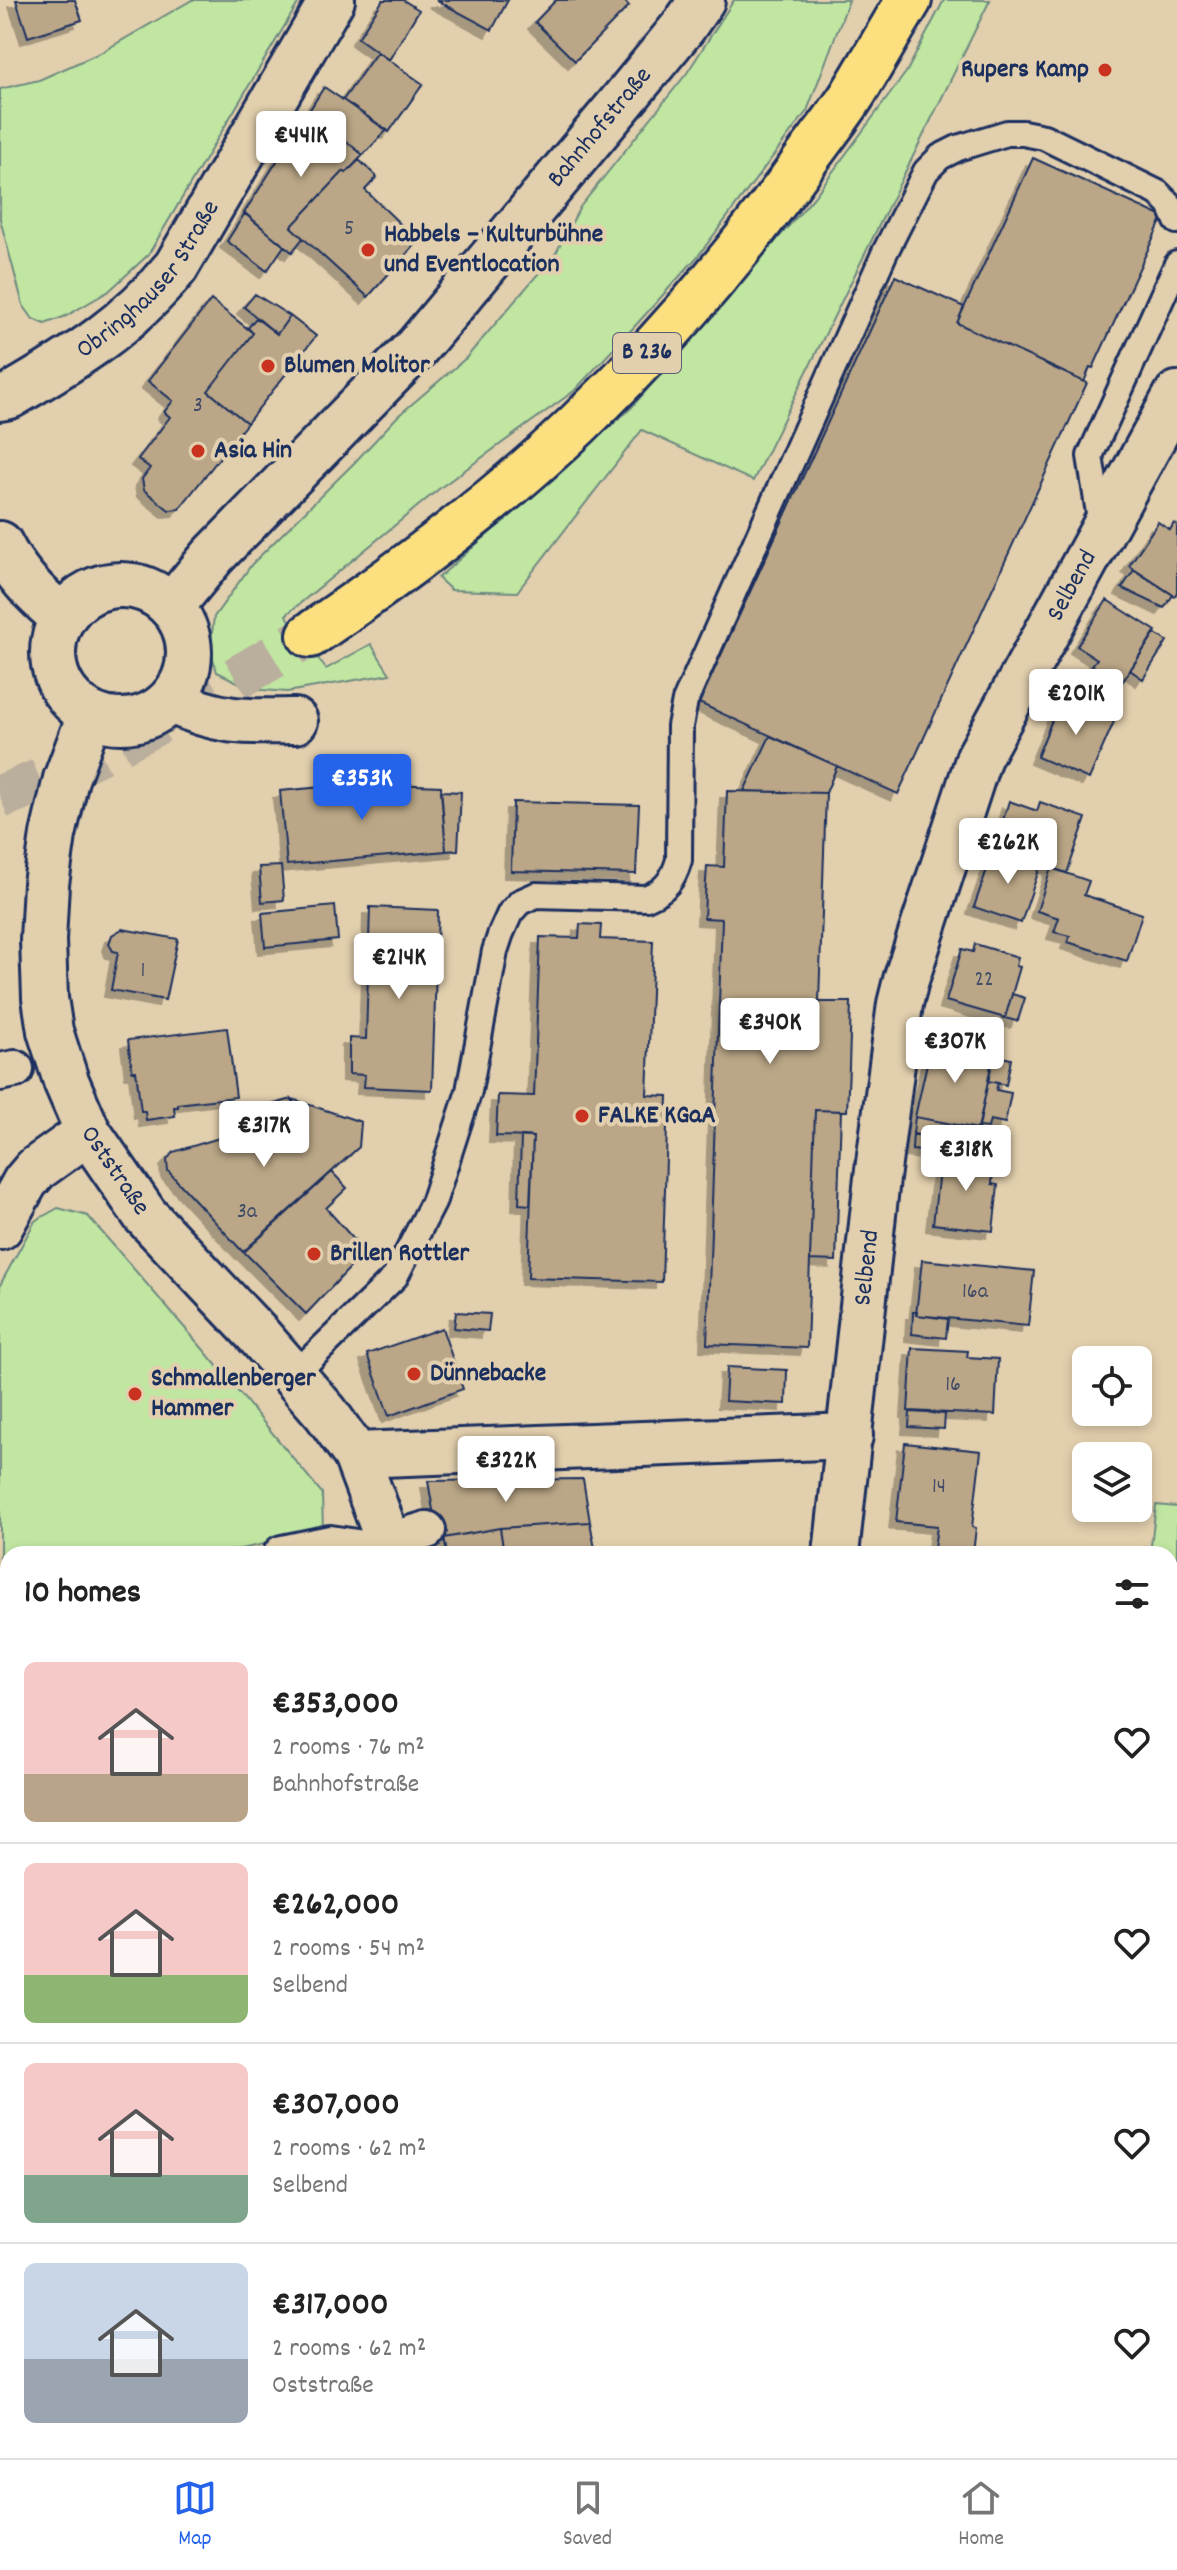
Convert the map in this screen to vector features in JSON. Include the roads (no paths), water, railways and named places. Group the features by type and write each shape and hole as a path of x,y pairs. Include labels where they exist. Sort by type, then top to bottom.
{"main road":[{"name":"B 236","path":"310,635 398,574 511,485 635,367 702,292 777,200 852,95 909,0"}],"street":[{"name":"Obringhauser Straße","path":"0,398 10,396 77,356 138,310 158,289 176,267 332,0"},
{"name":"Bahnhofstraße","path":"171,607 213,556 417,347 620,104 702,0"},
{"name":"Selbend","path":"837,1546 877,1178 900,1004 906,980 979,757 1177,394"},
{"path":"0,544 16,572 40,600 63,617"},
{"path":"117,585 137,587 156,594 171,607 183,623 189,644 189,664 183,684 171,701 153,714 133,721 111,721 90,715 71,701 58,681 53,658 55,635 63,617 77,601 97,589 117,585"},
{"path":"171,701 196,713 236,722 295,721"},
{"name":"Oststraße","path":"90,715 66,779 46,884 44,983 50,1031 66,1081 88,1132 145,1215 222,1295 326,1413 356,1455 403,1542"},
{"path":"0,1227 25,1182 36,1169 88,1132"},
{"path":"356,1455 850,1436"},
{"path":"380,1546 403,1542"},
{"path":"320,1546 343,1546"}],"lane":[{"path":"293,1376 395,1277 433,1203 469,1091 495,951 510,913 520,902 536,895 646,898 661,892 674,877 679,860 680,726 685,701 878,267 926,171 940,157 984,140 1015,133 1044,137 1158,193 1170,205 1177,221"},
{"path":"1102,532 1090,456 1177,264"}],"tunnel":[{"path":"0,797 119,743 310,635"}],"place":[{"name":"Rupers Kamp","path":"1105,70"},
{"name":"Habbels – Kulturbühne und Eventlocation","path":"368,250"},
{"name":"Blumen Molitor","path":"268,366"},
{"name":"Asia Hin","path":"198,451"},
{"name":"FALKE KGaA","path":"582,1116"},
{"name":"Brillen Rottler","path":"314,1254"},
{"name":"Dünnebacke","path":"414,1374"},
{"name":"Schmallenberger Hammer","path":"135,1394"}]}
